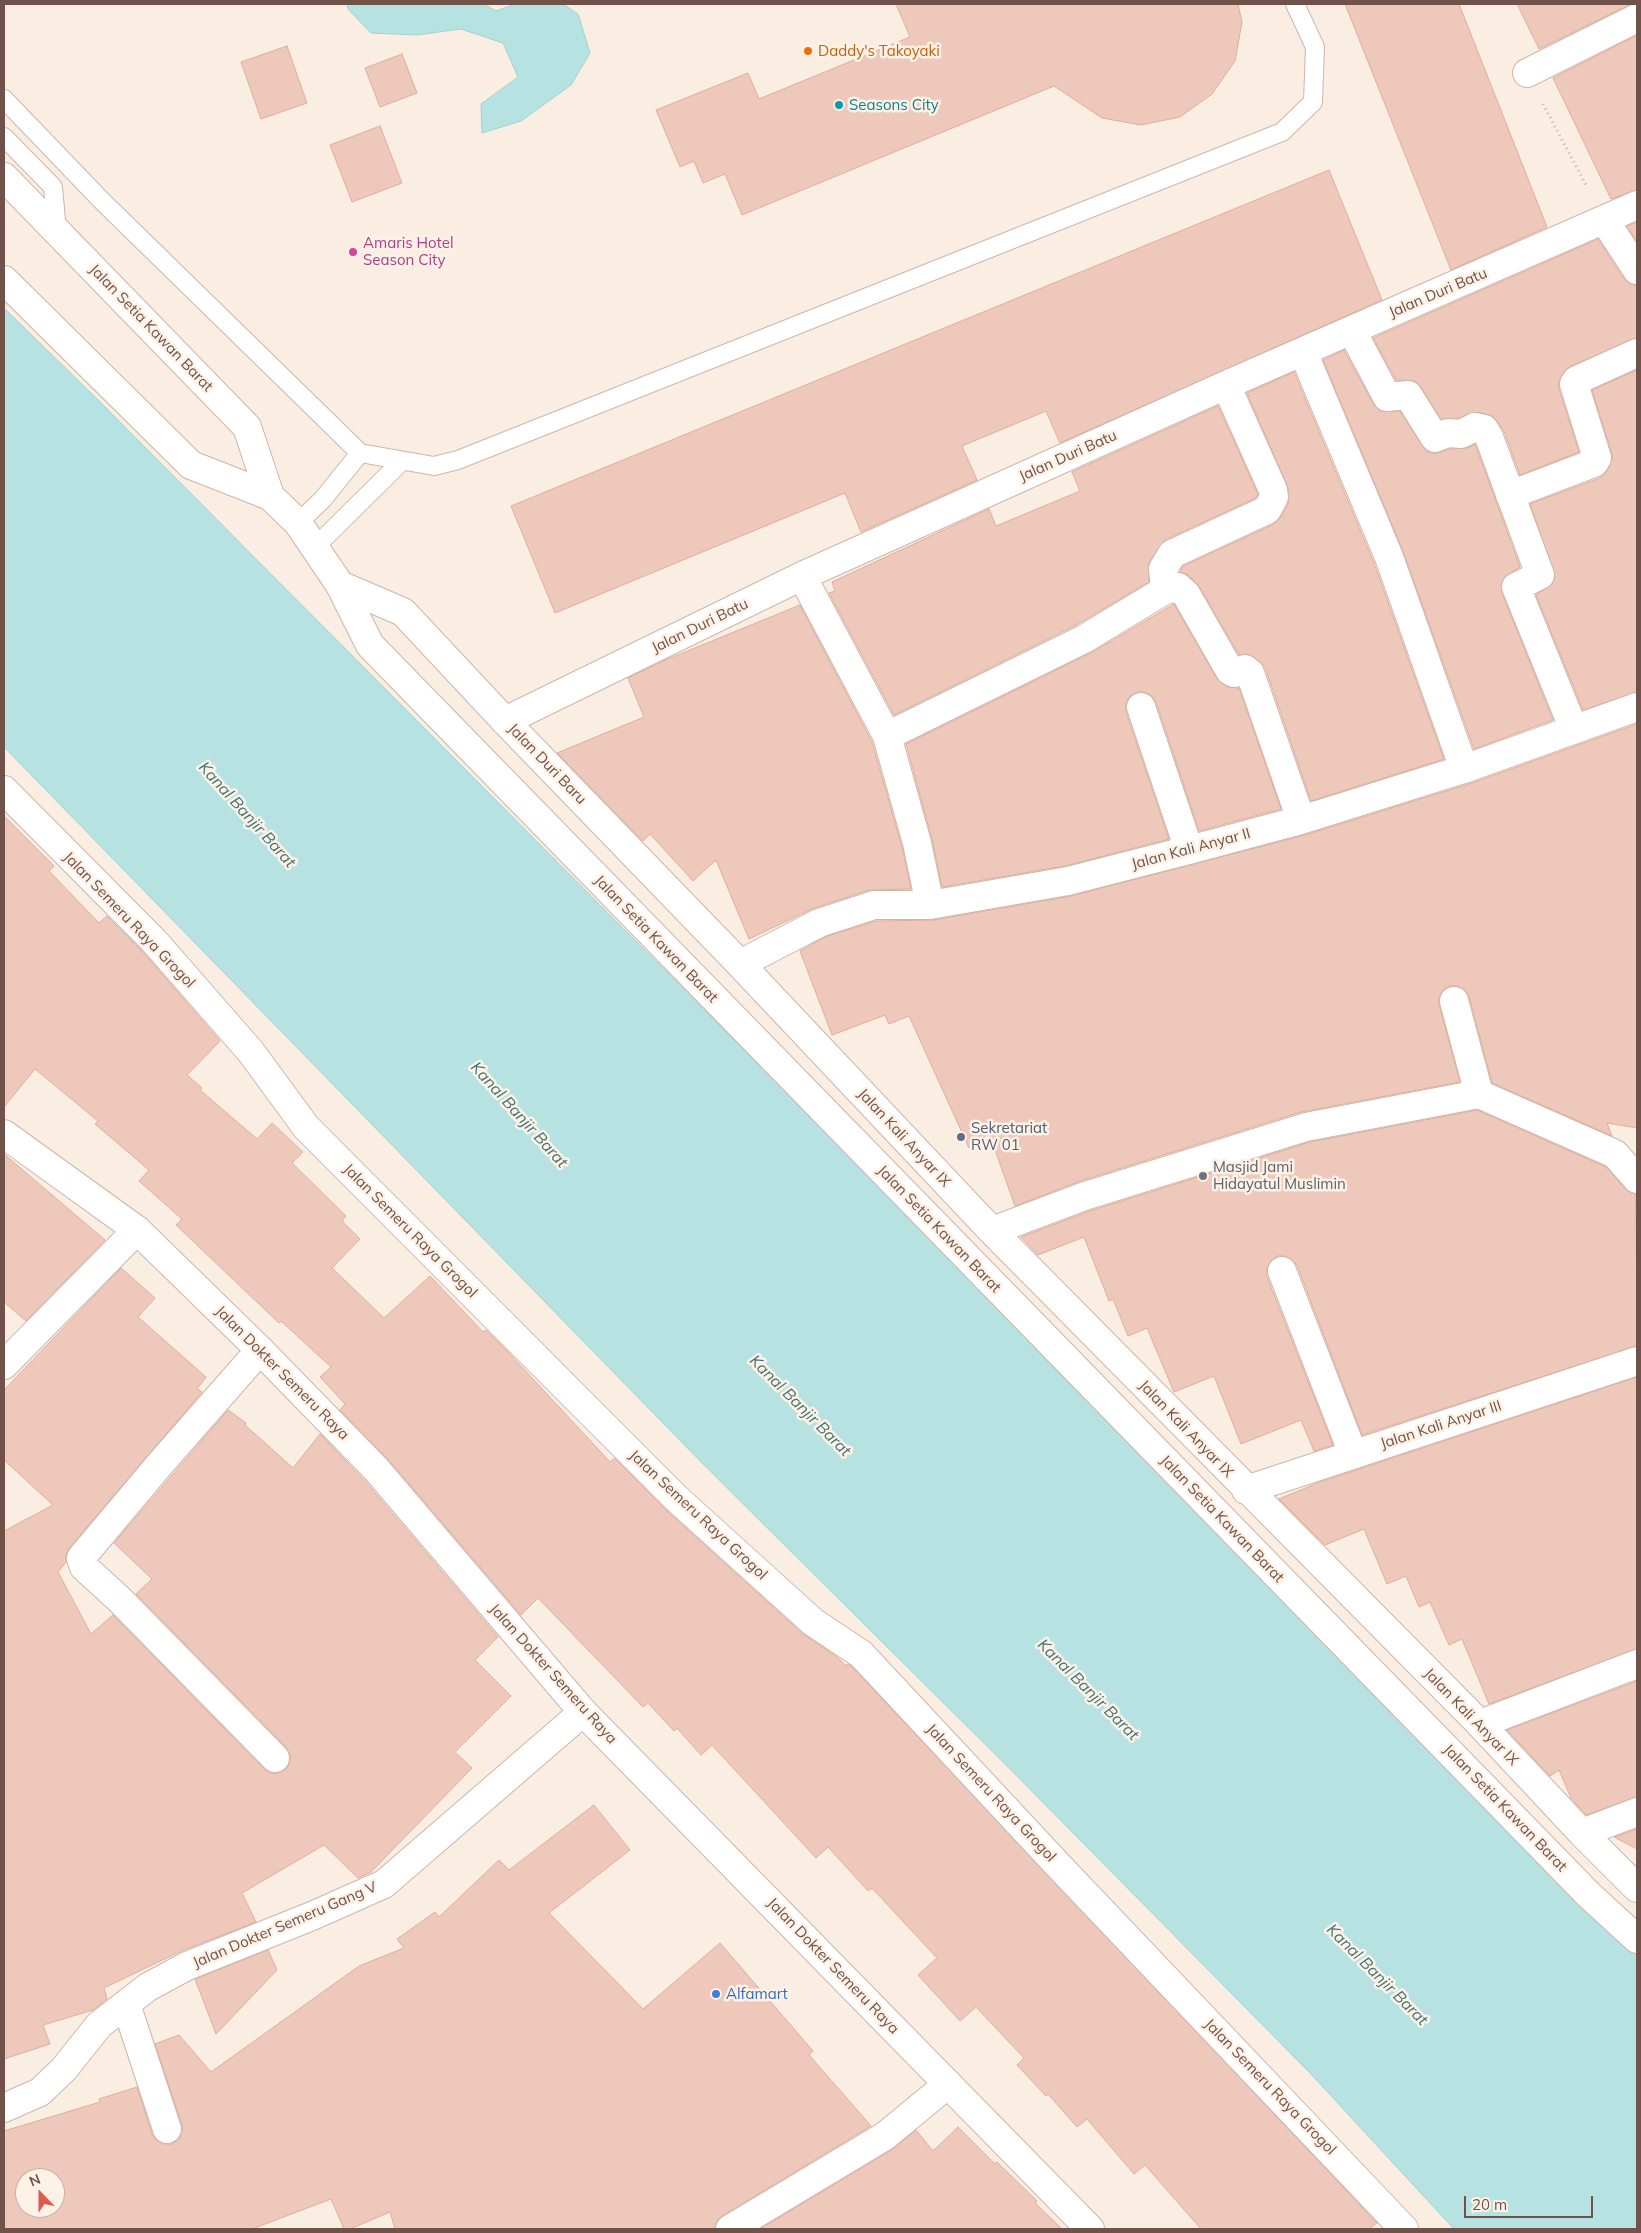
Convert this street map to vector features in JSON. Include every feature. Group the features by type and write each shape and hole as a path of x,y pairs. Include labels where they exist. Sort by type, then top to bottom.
{"street":[{"path":"1527,73 1637,18"},
{"name":"Jalan Setia Kawan Barat","path":"4,177 247,427 270,496"},
{"name":"Jalan Duri Batu","path":"505,721 802,576 1226,385 1605,221 1637,205"},
{"path":"1605,221 1637,270"},
{"name":"Jalan Setia Kawan Barat","path":"4,280 191,465 270,496 298,523 340,584 370,645 1582,1888 1637,1940"},
{"path":"1352,331 1387,397 1408,395 1435,438 1448,433 1461,434 1475,427 1484,429 1540,575 1516,587 1574,730"},
{"path":"1303,352 1385,549 1464,769"},
{"path":"1510,495 1594,462 1597,458 1574,384 1637,354"},
{"path":"1165,590 1163,569 1172,554 1267,510 1274,497 1273,490 1226,385"},
{"path":"802,576 887,736 917,843 930,905"},
{"name":"Jalan Duri Baru","path":"340,584 403,612 505,721 740,964"},
{"path":"887,736 1084,639 1165,590 1178,587 1186,594 1230,672 1234,673 1245,669 1250,673 1301,820"},
{"path":"1141,707 1189,850"},
{"name":"Jalan Kali Anyar II","path":"740,964 820,923 874,905 930,905 1068,881 1189,850 1301,820 1464,769 1637,707"},
{"name":"Jalan Semeru Raya Grogol","path":"4,790 154,941 251,1052 306,1127 676,1498 813,1622 861,1654 1056,1864 1404,2229"},
{"name":"Jalan Kali Anyar IX","path":"740,964 992,1232 1480,1724 1582,1833 1637,1888"},
{"path":"1454,1001 1479,1094"},
{"path":"992,1232 1084,1196 1306,1127 1479,1094 1615,1154 1637,1179"},
{"name":"Jalan Dokter Semeru Raya","path":"4,1134 137,1230 260,1350 376,1469 583,1712 1090,2229"},
{"path":"4,1365 137,1230"},
{"path":"1282,1271 1353,1454"},
{"path":"260,1350 81,1558 84,1567 119,1599 274,1758"},
{"name":"Jalan Kali Anyar III","path":"1246,1490 1637,1361"},
{"path":"1480,1724 1637,1664"},
{"name":"Jalan Dokter Semeru Gang V","path":"4,2108 40,2092 64,2069 99,2025 148,1987 187,1966 312,1916 384,1884 583,1712"},
{"path":"1582,1833 1637,1812"},
{"path":"126,2004 168,2129"},
{"path":"730,2229 885,2136 948,2084"}],"lane":[{"path":"4,100 102,200 360,453 401,462 434,466 458,460 1282,132 1313,102 1315,47 1295,4"},
{"path":"4,137 53,187 57,231"},
{"path":"298,523 323,499 360,453"},
{"path":"315,547 401,462"}],"path":[{"path":"1527,73 1605,221"}],"water":[{"path":"347,4 484,4 496,11 515,4 563,4 578,14 590,53 571,85 521,121 482,133 481,104 518,77 503,43 461,29 417,35 371,33 348,9"},
{"name":"Kanal Banjir Barat","path":"4,308 98,400 1637,1948 1637,2229 1454,2229 1311,2074 1011,1770 702,1463 4,747"}],"building":[{"name":"Seasons City","path":"896,4 1238,4 1242,22 1235,61 1212,94 1180,117 1141,125 1102,118 1054,86 742,215 725,174 703,183 694,161 680,167 656,110 748,73 759,99 910,37"},
{"path":"1345,4 1459,4 1547,227 1451,270"},
{"path":"1517,4 1631,4 1539,49"},
{"path":"1637,35 1637,190 1611,199 1553,78"},
{"path":"287,46 307,103 261,119 241,62"},
{"path":"402,54 417,93 380,107 365,68"},
{"path":"380,126 402,183 352,202 330,145"},
{"path":"1329,170 1382,300 1060,443 1046,411 962,446 977,480 861,532 845,493 555,613 511,506"},
{"path":"1637,222 1637,242 1627,226"},
{"path":"1598,239 1624,279 1630,284 1637,286 1637,338 1571,366 1564,371 1559,381 1559,389 1579,452 1520,475 1504,431 1493,416 1478,412 1458,418 1441,419 1421,387 1415,381 1396,380 1373,338"},
{"path":"1344,350 1374,405 1380,411 1400,411 1426,451 1434,454 1450,449 1468,448 1475,444 1520,567 1504,578 1501,585 1502,593 1553,720 1474,749 1403,551 1323,360"},
{"path":"1637,370 1637,692 1583,710 1536,595 1552,584 1555,577 1530,504 1600,478 1607,471 1612,460 1612,454 1592,390"},
{"path":"1294,372 1374,563 1444,759 1311,801 1265,667 1254,657 1247,654 1239,655 1199,586 1188,575 1180,572 1183,566 1274,524 1281,517 1288,504 1288,488 1247,393"},
{"path":"1218,406 1258,494 1256,498 1165,540 1149,562 1149,582 1076,625 894,715 829,593 835,591 832,582 989,509 996,526 1080,491 1072,472"},
{"path":"1174,604 1217,679 1227,687 1239,688 1281,809 1199,831 1156,702 1151,695 1137,692 1129,697 1126,704 1126,712 1169,839 1065,866 942,887 932,839 906,744 1091,653"},
{"path":"800,605 872,742 902,847 911,889 869,890 814,908 749,939 716,860 693,881 650,834 643,841 557,753 644,717 628,678 663,661"},
{"path":"1637,724 1637,1128 1607,1123 1612,1136 1492,1083 1469,996 1465,990 1458,986 1450,986 1443,990 1439,997 1439,1005 1460,1082 1301,1112 1080,1181 1015,1206 989,1133 969,1148 909,1016 889,1024 885,1015 832,1035 800,951 825,937 876,921 933,920 1071,896 1305,835 1469,784"},
{"path":"4,816 54,866 49,871 99,923 107,916 143,952 220,1041 187,1075 202,1088 200,1090 257,1139 272,1123 303,1152 292,1163 346,1216 342,1221 360,1239 332,1268 384,1318 430,1276 483,1332 486,1330 507,1351 610,1462 615,1458 666,1510 803,1634 837,1657 846,1666 848,1664 851,1666 1377,2223 1369,2229 1201,2229 1145,2165 1134,2174 1087,2119 1077,2127 1048,2094 1046,2096 1017,2065 1024,2058 976,2007 960,2021 918,1975 937,1958 872,1888 868,1891 828,1847 816,1858 712,1745 701,1755 677,1728 674,1731 648,1703 643,1707 538,1598 521,1615 388,1459 340,1410 345,1404 320,1377 331,1367 281,1321 279,1323 176,1225 182,1219 139,1181 149,1170 95,1124 98,1121 35,1069 4,1107"},
{"path":"1477,1110 1606,1167 1626,1190 1636,1194 1637,1346 1362,1435 1297,1265 1291,1259 1277,1256 1270,1262 1267,1269 1267,1277 1333,1445 1314,1451 1301,1420 1241,1444 1214,1376 1174,1392 1147,1328 1128,1336 1113,1299 1109,1301 1084,1237 1038,1255 1021,1237 1090,1211 1310,1142"},
{"path":"4,1154 105,1240 26,1321 4,1302"},
{"path":"121,1268 155,1298 138,1317 206,1377 197,1389 202,1392 69,1548 66,1562 58,1572 91,1634 113,1615 264,1769 270,1773 278,1773 286,1769 290,1762 290,1755 286,1747 136,1594 152,1579 114,1543 228,1410 246,1423 245,1425 293,1468 320,1434 364,1480 498,1637 475,1660 511,1696 455,1752 472,1768 371,1872 358,1878 324,1845 242,1893 256,1922 181,1951 104,1988 107,1999 93,2010 43,2025 50,2044 4,2059 4,1531 53,1505 4,1460 4,1390"},
{"path":"1637,1377 1637,1649 1489,1704 1462,1639 1449,1645 1430,1602 1419,1607 1406,1576 1387,1584 1364,1529 1325,1545 1279,1499 1320,1482"},
{"path":"1637,1681 1637,1797 1586,1815 1571,1798 1559,1770 1550,1776 1507,1730"},
{"path":"594,1805 630,1850 549,1913 643,2009 720,1943 813,2051 809,2055 871,2126 722,2216 717,2221 714,2229 395,2229 390,2212 350,2229 344,2229 331,2199 252,2229 4,2229 4,2131 100,2102 99,2099 137,2087 152,2134 156,2140 163,2144 172,2144 179,2139 182,2125 155,2044 179,2035 211,2072 359,1966 404,1948 397,1939 435,1912 439,1917 499,1860 509,1870"},
{"path":"1637,1829 1637,1849 1614,1837"},
{"path":"268,1950 277,1970 216,2034 195,1979"},
{"path":"958,2127 995,2164 997,2162 1037,2201 1035,2203 1062,2229 760,2229 893,2149 916,2130 933,2151"}],"place":[{"name":"Daddy's Takoyaki","path":"808,51"},
{"name":"Seasons City","path":"839,105"},
{"name":"Amaris Hotel Season City","path":"353,252"},
{"name":"Sekretariat RW 01","path":"961,1137"},
{"name":"Masjid Jami Hidayatul Muslimin","path":"1203,1176"},
{"name":"Alfamart","path":"716,1994"}]}
